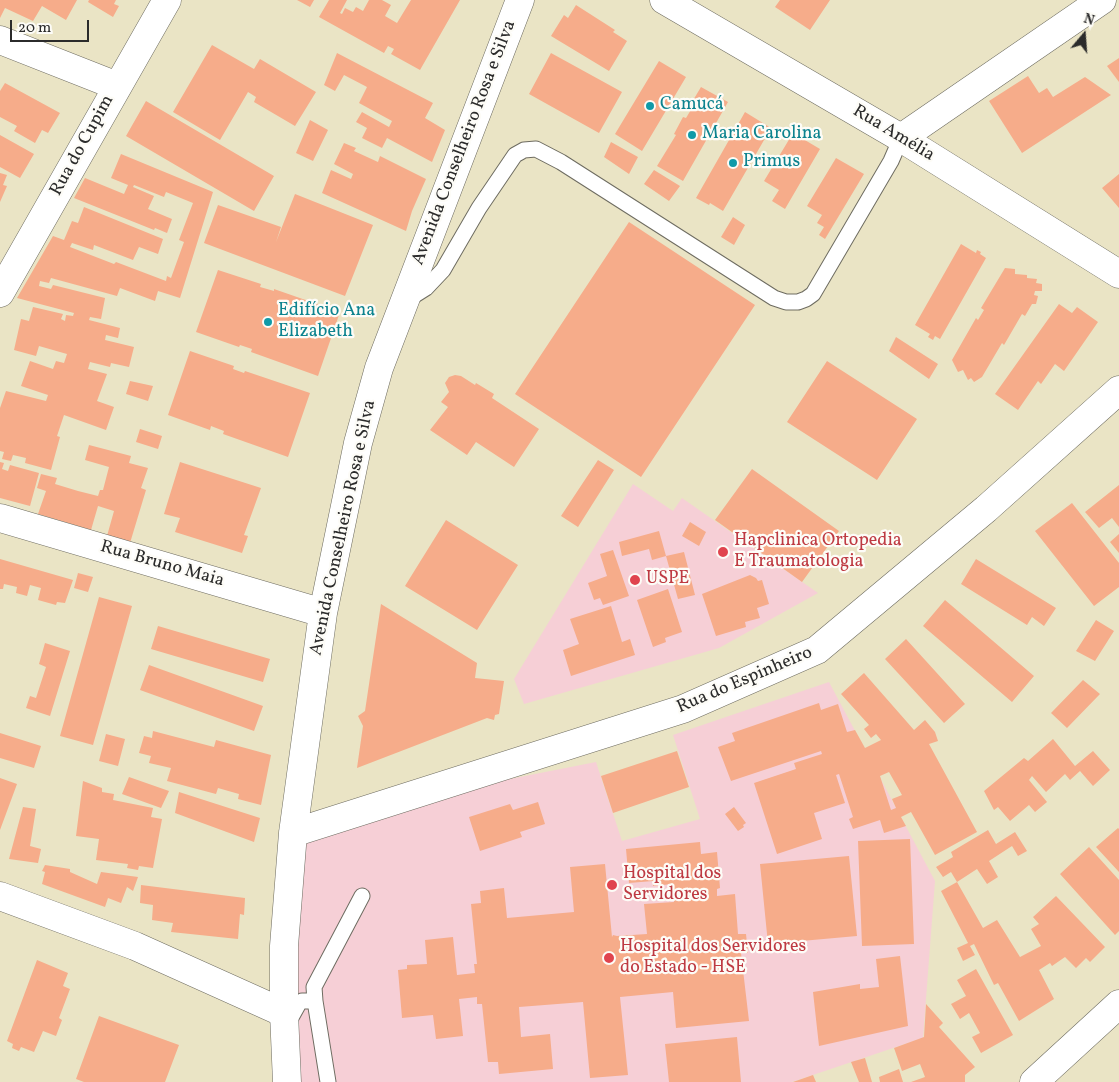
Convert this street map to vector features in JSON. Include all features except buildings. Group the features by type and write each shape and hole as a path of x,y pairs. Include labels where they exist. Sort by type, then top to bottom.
{"street":[{"name":"Rua do Cupim","path":"0,293 167,0"},
{"name":"Avenida Conselheiro Rosa e Silva","path":"287,1082 284,1021 284,946 293,833 323,613 358,443 379,368 403,302 520,0"},
{"name":"Rua Amélia","path":"664,0 901,138 1119,274"},
{"path":"901,138 1102,0"},
{"path":"0,40 117,86"},
{"name":"Rua do Espinheiro","path":"293,833 684,709 817,650 986,509 1119,390"},
{"name":"Rua Bruno Maia","path":"0,518 323,613"},
{"path":"0,896 135,946 284,1021"},
{"path":"1041,1080 1119,1004"}],"lane":[{"path":"403,302 426,288 443,270 479,208 512,159 524,150 536,148 774,298 786,302 798,302 813,294 890,161 901,138"},
{"path":"328,1082 315,994 362,896"},
{"path":"284,967 296,986 315,994"},
{"path":"284,1021 299,1003 315,994"}],"shaded area":[{"name":"USPE","path":"633,484 673,511 682,498 818,593 719,648 524,704 514,679"},
{"name":"Hospital dos Servidores","path":"829,682 935,881 923,1038 792,1082 289,1082 293,833 383,804 596,762 622,841 700,819 673,735"}],"place":[{"name":"Camucá","path":"650,106"},
{"name":"Maria Carolina","path":"692,135"},
{"name":"Primus","path":"733,163"},
{"name":"Edifício Ana Elizabeth","path":"268,322"},
{"name":"Hapclinica Ortopedia E Traumatologia","path":"723,552"},
{"name":"USPE","path":"635,580"},
{"name":"Hospital dos Servidores","path":"612,885"},
{"name":"Hospital dos Servidores do Estado - HSE","path":"609,958"}]}
